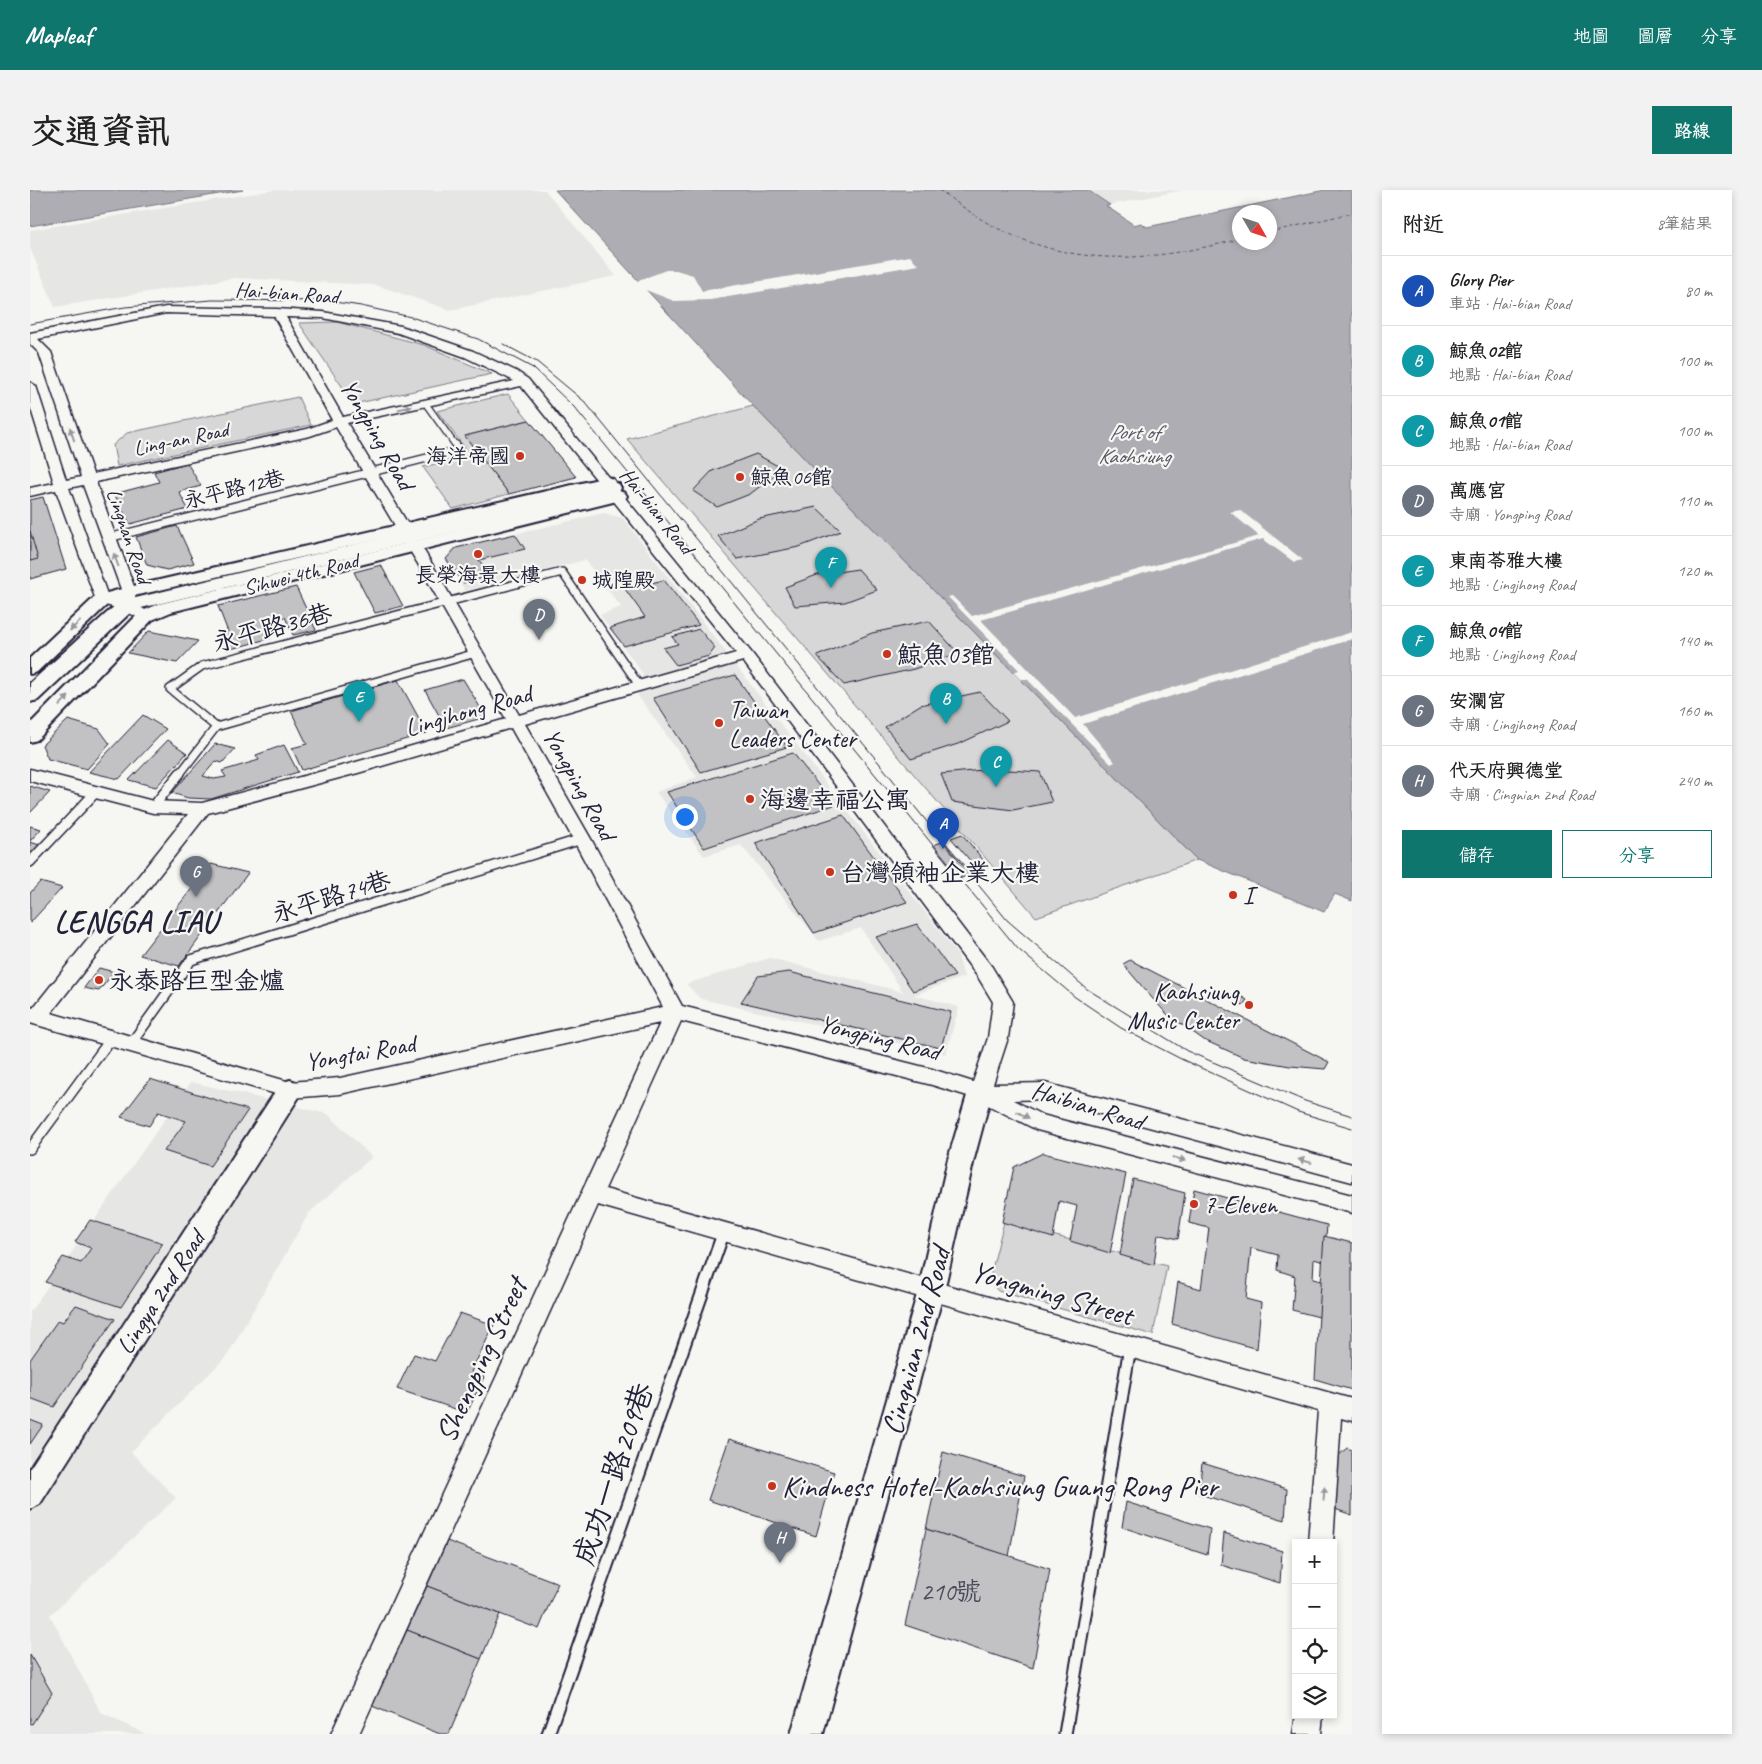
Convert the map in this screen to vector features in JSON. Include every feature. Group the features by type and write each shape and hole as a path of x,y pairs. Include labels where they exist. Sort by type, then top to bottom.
{"main road":[{"name":"Sihwei 4th Road","path":"30,695 128,599 409,538 613,489"}],"street":[{"name":"Hai-bian Road","path":"30,338 166,310 278,312 323,315 401,330 469,354 518,378 613,489 746,655 985,972 1003,1002 998,1038 980,1092"},
{"name":"Yongping Road","path":"278,312 368,472 447,602 516,722 582,839 675,1012 920,1074 980,1092"},
{"path":"30,338 45,352 88,480"},
{"name":"Ling-an Road","path":"30,492 310,432 340,421 426,404 518,378"},
{"name":"Ling-an Road","path":"340,421 353,410 378,403 518,378"},
{"name":"Lingnan Road","path":"30,386 62,486 102,600"},
{"name":"Lingnan Road","path":"88,480 128,599 146,616"},
{"name":"Sihwei 4th Road","path":"30,736 146,616 165,608 409,538"},
{"name":"Sihwei 4th Road","path":"30,668 102,600 128,599"},
{"name":"Lingjhong Road","path":"30,775 153,807 202,809 352,769 746,655"},
{"path":"34,1016 202,809"},
{"name":"Yongtai Road","path":"34,1016 110,1040 290,1090 340,1086 675,1012"},
{"name":"Shengping Street","path":"345,1734 675,1012"},
{"name":"Lingya 2nd Road","path":"30,1494 290,1090"},
{"name":"Haibian Road","path":"980,1092 1045,1091 1352,1173"},
{"name":"Haibian Road","path":"980,1092 1037,1122 1352,1204"},
{"name":"Cingnian 2nd Road","path":"807,1734 931,1291 980,1092"},
{"name":"Yongming Street","path":"592,1194 1341,1407"},
{"path":"1322,1539 1341,1407"},
{"path":"1308,1734 1309,1719"}],"lane":[{"name":"永平路12巷","path":"108,538 459,450 426,404"},
{"path":"447,602 562,572 639,685"},
{"name":"永平路36巷","path":"216,727 170,689 202,666 447,602"},
{"path":"153,807 216,727 476,654"},
{"path":"30,862 95,793"},
{"name":"永平路74巷","path":"130,1045 192,960 582,839"},
{"path":"30,1149 110,1040"},
{"name":"成功一路209巷","path":"548,1734 724,1231"},
{"path":"1065,1734 1130,1347"}],"shaded area":[{"path":"274,190 545,190 616,276 450,310 376,285 235,278 55,307 30,248 30,230"},
{"path":"1183,190 1110,205 1089,191"},
{"path":"337,322 424,345 492,374 354,404 299,323"},
{"path":"508,394 529,420 465,436 509,494 453,509 423,467 470,455 437,411"},
{"path":"298,397 311,425 117,466 113,445 127,433"},
{"path":"753,406 1197,860 1036,917 627,439"},
{"path":"604,513 623,518 958,955 964,977 914,995 959,1007 946,1054 701,999 686,984 770,958 903,992 861,928 819,941 741,845 704,856 656,792 697,777 638,696 643,674 600,615 621,607 585,560 465,591 446,558 453,548"},
{"path":"191,1082 328,1114 372,1157 309,1213 227,1356 131,1452 176,1498 50,1615 101,1713 146,1734 30,1734 30,1312"},
{"path":"1004,1222 1167,1266 1153,1335 998,1291 989,1281"}],"water":[{"path":"30,190 243,190 30,226"},
{"name":"Port of Kaohsiung","path":"555,190 1084,190 1089,191 1110,205 1106,206 1134,225 1141,223 1147,227 1232,209 1232,250 1277,250 1277,205 1253,205 1325,190 1352,190 1352,901 1335,894 1324,912 1197,860 753,406"}],"pier":[{"path":"910,256 919,265 710,300 674,301 643,289 637,281 666,270 676,270 693,275 702,291"},
{"path":"1240,510 1303,560 1294,562 1263,539 981,620 1075,718 1352,632 1352,639 1083,724 1115,762 1111,764 1027,679 1020,679 1013,672 1019,670 948,597 952,596 972,616 1259,536 1230,512"}],"building":[{"name":"海洋帝國","path":"529,420 576,477 509,494 465,436"},
{"name":"鯨魚06館","path":"756,454 783,469 750,494 717,507 693,491 712,471"},
{"path":"187,463 201,486 179,492 188,509 130,524 114,494 159,482 154,472"},
{"path":"43,497 66,569 30,579 30,500"},
{"path":"816,507 841,531 799,547 737,559 718,536 759,519"},
{"path":"177,526 194,563 167,570 147,565 136,537"},
{"path":"30,531 38,559 30,561"},
{"name":"長榮海景大樓","path":"515,534 525,549 479,560 491,576 463,583 446,559 456,548"},
{"path":"381,565 403,606 375,613 354,572"},
{"path":"858,569 877,590 845,602 795,606 785,587 817,575"},
{"path":"664,580 699,625 624,646 610,628 645,617 625,589"},
{"path":"296,587 316,630 293,635 285,617 264,622 271,638 227,650 221,634 228,632 218,606"},
{"name":"鯨魚03館","path":"929,621 958,653 914,669 844,685 817,656 872,633"},
{"path":"699,629 715,648 709,656 676,665 663,648 678,644 672,637"},
{"path":"149,631 198,641 177,663 128,653"},
{"name":"Taiwan Leaders Center","path":"735,675 787,747 701,772 653,698"},
{"path":"463,679 486,717 446,728 425,690"},
{"path":"398,680 427,733 302,770 292,748 307,744 291,711"},
{"path":"980,692 1008,721 961,743 911,759 885,727 920,705"},
{"path":"143,715 166,729 119,779 89,772"},
{"path":"68,720 99,729 110,744 87,769 48,759 42,745"},
{"path":"168,740 187,753 156,787 129,780"},
{"path":"215,744 235,749 222,763 216,761 203,776 214,779 226,777 222,771 259,760 256,755 284,745 298,772 211,799 188,798 172,793"},
{"name":"海邊幸福公寓","path":"793,753 834,805 704,848 667,792"},
{"path":"993,769 1040,772 1052,802 1013,810 952,802 941,774"},
{"path":"30,786 50,792 30,813"},
{"name":"台灣領袖企業大樓","path":"843,815 907,902 814,933 755,843"},
{"path":"30,826 41,829 30,841"},
{"path":"962,834 989,867 979,871 951,838"},
{"path":"944,841 972,874 961,878 934,845"},
{"path":"30,842 43,846 30,859"},
{"path":"211,864 248,873 179,966 140,955"},
{"path":"40,882 62,888 30,923 30,893"},
{"path":"917,924 955,976 913,991 876,937"},
{"path":"1130,960 1329,1062 1325,1069 1290,1066 1244,1058 1204,1040 1167,1014 1152,998 1123,964"},
{"name":"永泰路巨型金爐","path":"99,968 114,972 99,991 84,988"},
{"path":"789,972 951,1012 941,1048 741,1002 758,976"},
{"path":"1235,993 1247,1000 1243,1005 1231,1000"},
{"path":"150,1079 248,1110 210,1166 164,1151 186,1121 158,1112 149,1126 121,1117"},
{"path":"1043,1153 1126,1174 1110,1253 1070,1241 1077,1206 1059,1201 1053,1238 1002,1222 1014,1167"},
{"path":"1133,1179 1185,1193 1178,1239 1158,1234 1154,1265 1120,1255"},
{"path":"1194,1189 1327,1225 1324,1262 1314,1259 1313,1279 1325,1282 1323,1318 1292,1310 1295,1276 1277,1270 1278,1255 1251,1248 1246,1299 1261,1303 1257,1349 1172,1324 1178,1282 1201,1289 1209,1228 1189,1223"},
{"path":"90,1220 163,1243 121,1307 45,1282 63,1257 81,1263 91,1248 75,1242"},
{"path":"1324,1236 1352,1243 1352,1390 1315,1379"},
{"path":"76,1305 115,1319 54,1407 30,1398 30,1360 58,1320 63,1322"},
{"path":"460,1313 494,1325 471,1372 484,1377 467,1413 397,1389 414,1354 435,1361"},
{"path":"30,1420 43,1425 30,1444"},
{"name":"Kindness Hotel-Kaohsiung Guang Rong Pier","path":"729,1439 834,1472 816,1536 708,1500"},
{"path":"1347,1448 1352,1450 1352,1515 1335,1509 1338,1456"},
{"path":"943,1452 1024,1476 1009,1556 926,1529"},
{"path":"1202,1463 1287,1489 1285,1520 1199,1494"},
{"path":"1126,1502 1210,1529 1207,1555 1122,1527"},
{"path":"926,1529 1050,1569 1033,1668 905,1625"},
{"path":"1224,1533 1282,1551 1280,1583 1221,1565"},
{"path":"447,1541 558,1583 539,1629 427,1586"},
{"path":"427,1586 500,1614 481,1659 407,1630"},
{"path":"407,1630 481,1659 449,1734 440,1734 372,1706"},
{"path":"30,1655 52,1693 32,1724 30,1723"}],"ferry route":[{"path":"939,190 991,225 1030,242 1060,251 1089,256 1148,256 1232,241"},
{"path":"1277,230 1352,213"}],"tram line":[{"path":"30,324 125,307 212,300 328,301 411,317 478,339 533,368 574,407 1018,949 1075,997 1121,1028 1181,1059 1298,1112 1352,1128"},
{"path":"503,344 537,362 585,402 1007,920 1087,989 1187,1051 1305,1101 1352,1116"}],"place":[{"name":"海洋帝國","path":"520,456"},
{"name":"鯨魚06館","path":"740,477"},
{"name":"長榮海景大樓","path":"478,554"},
{"name":"城隍殿","path":"582,580"},
{"name":"鯨魚04館","path":"831,588"},
{"name":"萬應宮","path":"539,640"},
{"name":"鯨魚03館","path":"887,654"},
{"name":"東南苓雅大樓","path":"359,722"},
{"name":"Taiwan Leaders Center","path":"719,723"},
{"name":"鯨魚02館","path":"946,724"},
{"name":"鯨魚01館","path":"996,787"},
{"name":"海邊幸福公寓","path":"750,799"},
{"name":"Glory Pier","path":"943,849"},
{"name":"台灣領袖企業大樓","path":"830,872"},
{"name":"I","path":"1233,895"},
{"name":"安瀾宮","path":"196,897"},
{"name":"永泰路巨型金爐","path":"99,980"},
{"name":"Kaohsiung Music Center","path":"1249,1005"},
{"name":"7-Eleven","path":"1194,1204"},
{"name":"Kindness Hotel-Kaohsiung Guang Rong Pier","path":"772,1486"},
{"name":"代天府興德堂","path":"780,1563"}],"district":[{"name":"LENGGA LIAU","path":"136,922"}]}
